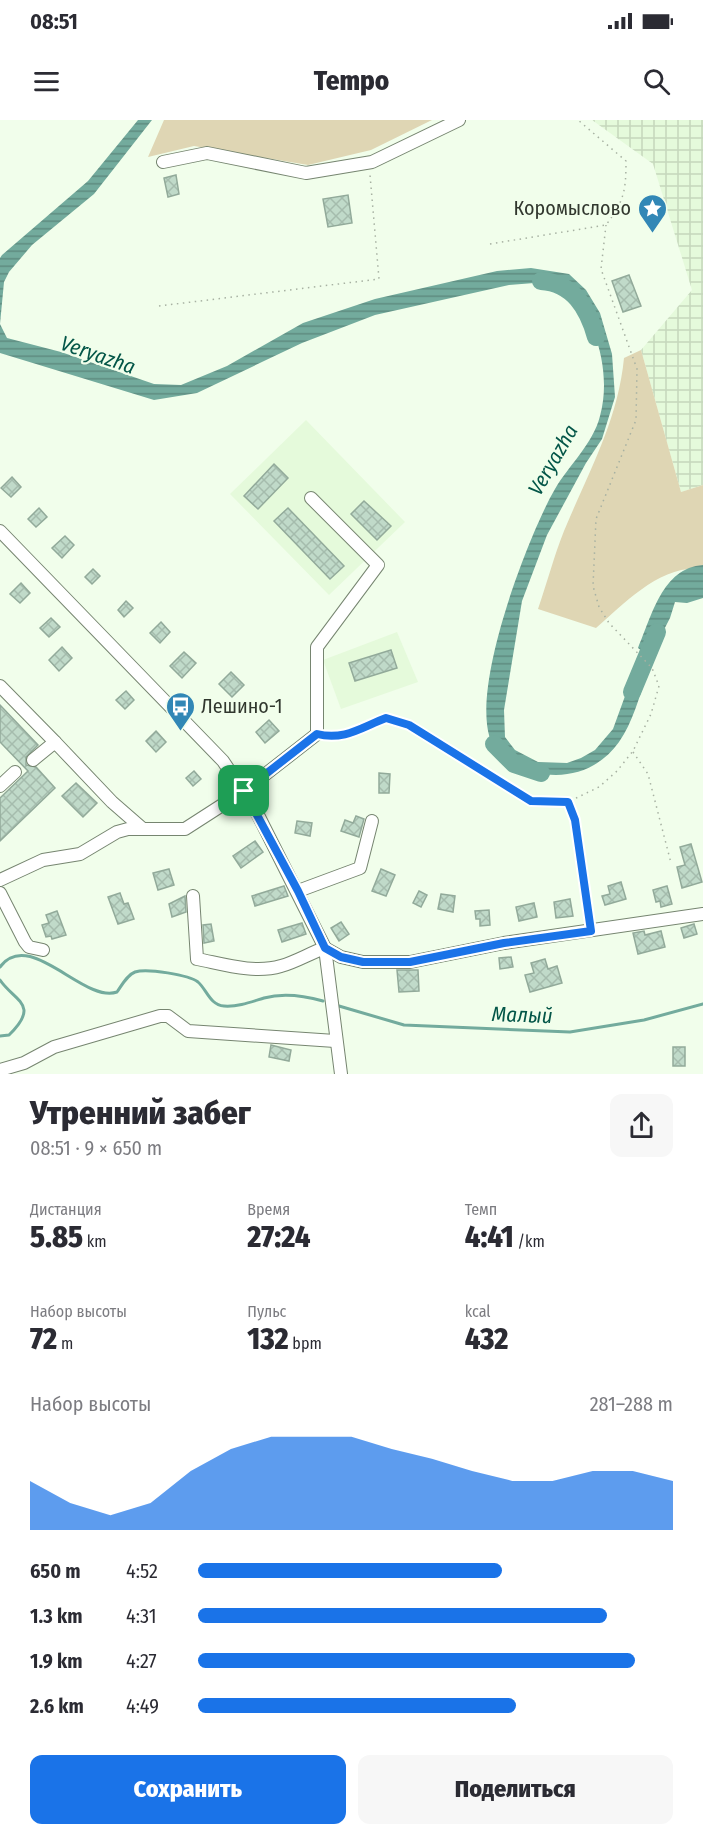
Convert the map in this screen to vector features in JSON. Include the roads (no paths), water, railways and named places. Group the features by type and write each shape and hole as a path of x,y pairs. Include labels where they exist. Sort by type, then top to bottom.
{"street":[{"path":"163,162 207,153 306,173 372,162 459,120"},
{"path":"0,880 43,860 80,854 117,832 128,829 185,829 244,791 317,734 316,647 378,565 311,498"},
{"path":"0,531 223,761 244,791 298,891 325,948 341,1074"},
{"path":"0,686 112,802 143,829"},
{"path":"33,760 55,742"},
{"path":"0,786 15,772"},
{"path":"298,891 360,868 372,820"},
{"path":"0,893 25,942 29,947 42,950"},
{"path":"193,896 197,959 229,966 272,968 325,948"},
{"path":"325,948 341,957 363,962 400,963 703,914"},
{"path":"0,1070 24,1063 54,1047 160,1016 168,1016 188,1030 196,1032 335,1041"}],"water":[{"path":"138,120 152,120 94,194 32,245 9,272 4,282 0,324 0,258 2,255 88,181"},
{"path":"531,268 569,274 586,290 600,313 612,354 615,397 602,439 586,463 547,535 522,601 504,710 505,737 515,750 538,762 567,763 581,758 595,750 613,729 636,666 647,675 632,718 619,742 594,765 579,772 563,775 530,771 515,764 500,754 489,734 487,703 491,665 515,582 555,489 597,426 603,399 604,382 599,347 586,314 566,286 547,282 509,285 375,315 302,343 197,393 154,400 0,353 0,324 7,338 61,352 154,384 181,385 227,366 303,323 375,299 497,271"},
{"path":"703,565 703,598 687,603 675,602 670,618 650,657 638,648 660,596 678,575 689,568"}],"waterway":[{"name":"Veryazha","path":"541,281 562,287 578,299 589,316 596,337"},
{"name":"Veryazha","path":"632,692 657,632"},
{"name":"Veryazha","path":"494,744 514,764 541,773"},
{"name":"Малый","path":"0,967 12,957 26,956 41,960 89,988 104,993 117,992 127,978 135,972 168,973 193,979 201,985 215,1003 224,1006 286,995 323,1001"},
{"name":"Малый","path":"0,980 22,1004 24,1010 18,1025 9,1035 0,1036"},
{"name":"Малый","path":"339,1006 404,1025 570,1032 644,1020 703,1004"}],"place":[{"name":"Коромыслово","path":"652,234"},
{"name":"Лешино-1","path":"180,732"}]}
